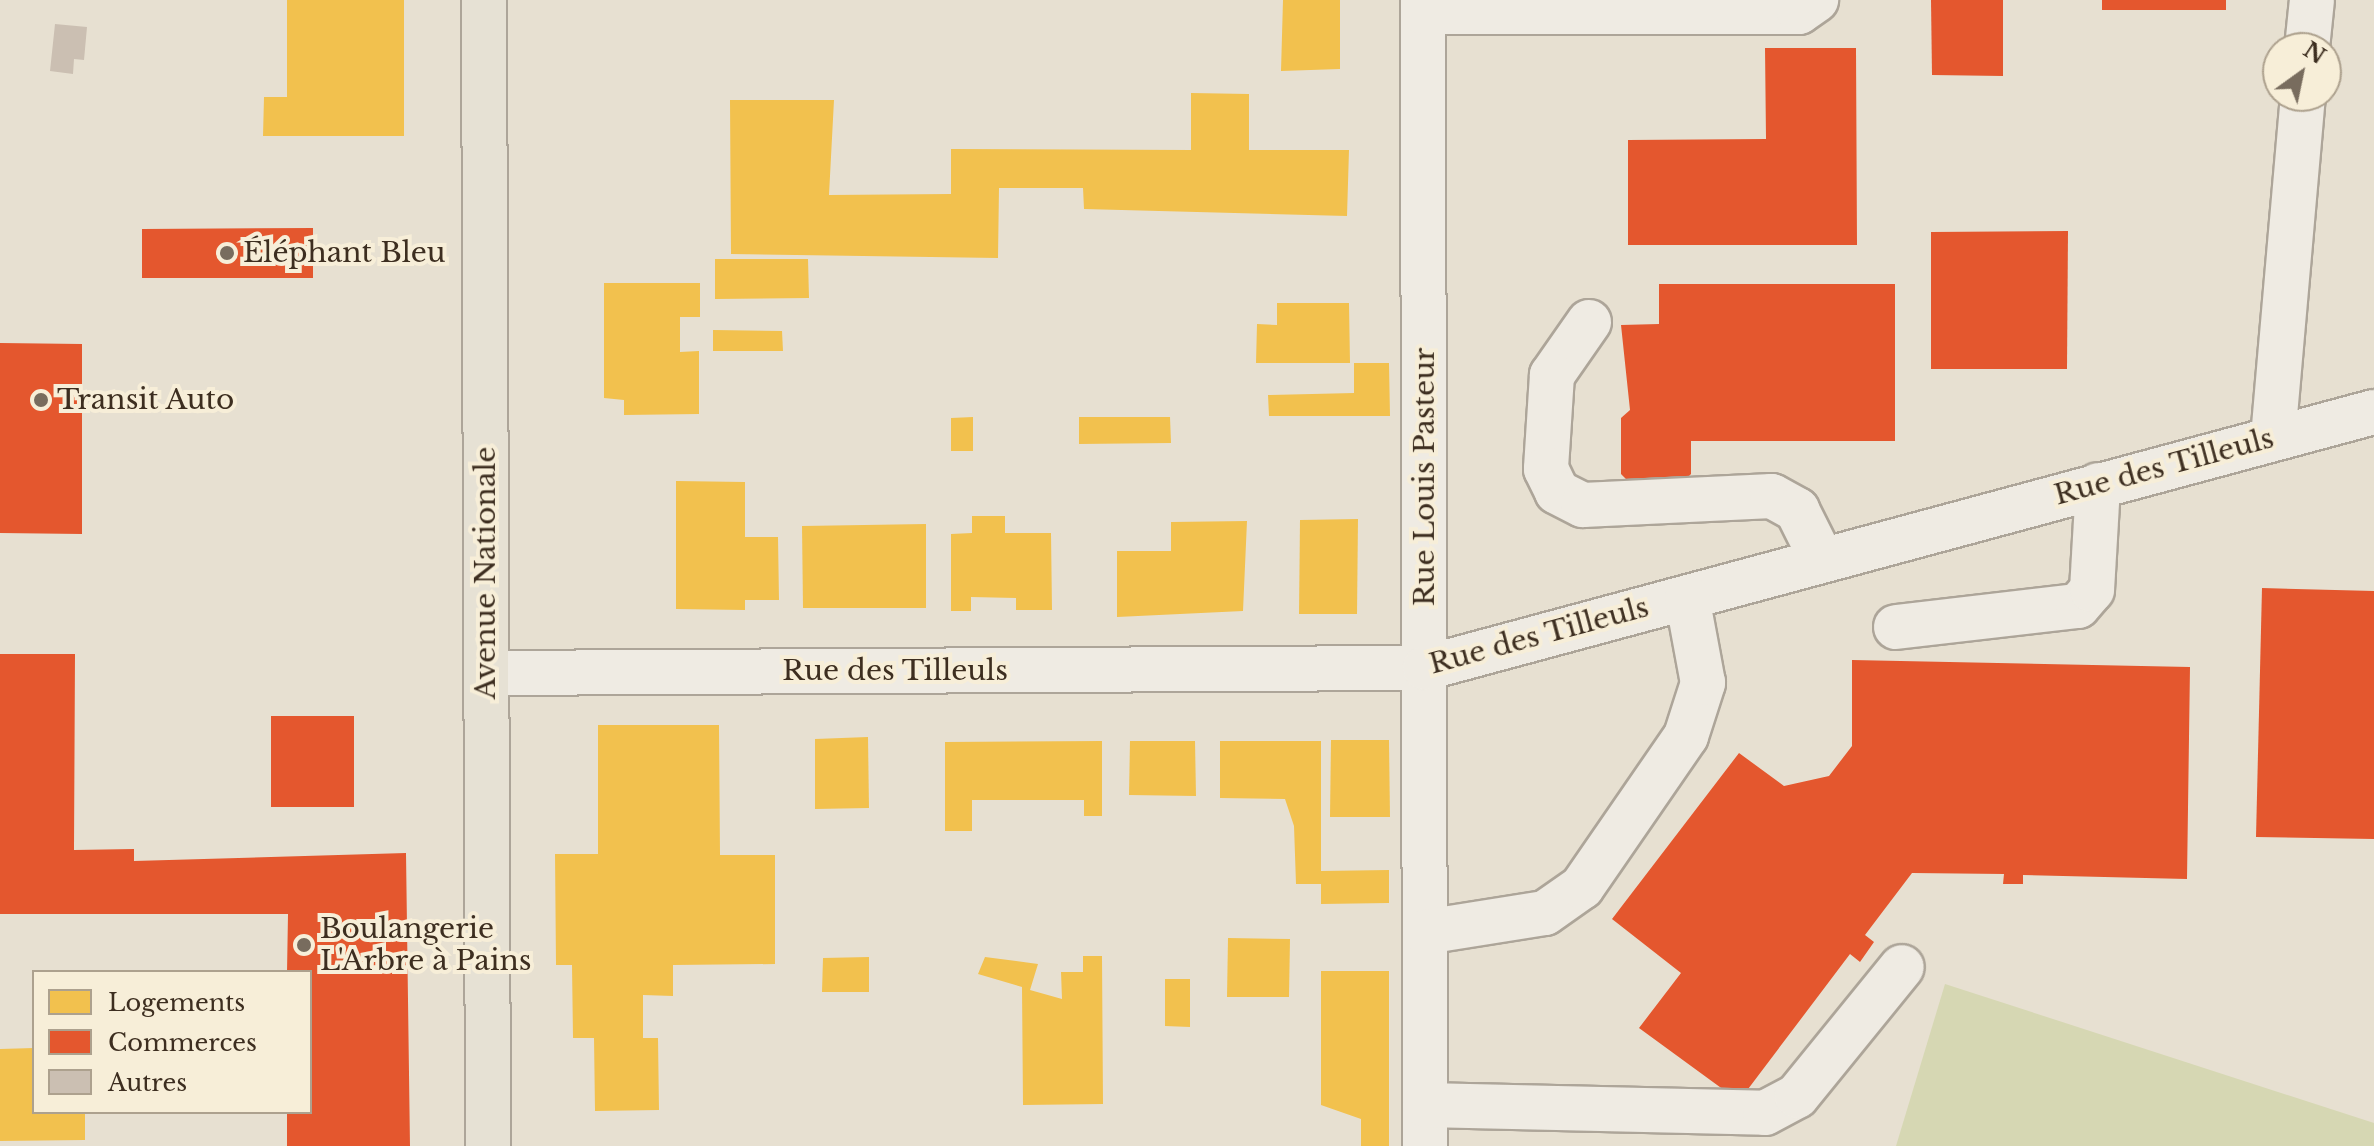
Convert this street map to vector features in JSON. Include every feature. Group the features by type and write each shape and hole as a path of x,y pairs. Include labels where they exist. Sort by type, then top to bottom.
{"main road":[{"name":"Avenue Nationale","path":"484,0 488,1146"}],"street":[{"path":"1423,6 1799,12 1816,0"},
{"path":"2309,32 2312,0"},
{"name":"Rue Louis Pasteur","path":"1423,6 1425,1126"},
{"path":"2273,438 2302,112"},
{"path":"1589,322 1552,375 1546,469 1557,492 1583,505 1772,496 1797,510 1822,560"},
{"name":"Rue des Tilleuls","path":"486,673 1425,668 2374,412"},
{"path":"1896,627 2078,606 2092,590 2098,485"},
{"path":"1425,932 1545,913 1582,887 1686,736 1703,683 1687,597"},
{"path":"1425,1126 1765,1113 1797,1096 1902,967"}],"green space":[{"path":"1945,984 2374,1123 2374,1146 1896,1146"}],"building: Logements":[{"path":"287,0 404,0 404,136 263,136 264,97 287,97"},
{"path":"1283,0 1340,0 1340,69 1281,71"},
{"path":"1191,93 1249,94 1249,150 1349,150 1347,216 1084,209 1083,188 999,188 998,258 731,254 730,100 834,100 829,195 951,194 951,149 1191,150"},
{"path":"715,259 808,259 809,298 715,299"},
{"path":"604,283 700,283 700,317 680,317 680,352 699,351 699,414 624,415 624,400 604,398"},
{"path":"1277,303 1349,303 1350,363 1256,363 1257,324 1277,325"},
{"path":"713,330 782,331 783,351 713,351"},
{"path":"1354,363 1389,363 1390,416 1269,416 1268,395 1354,393"},
{"path":"973,417 973,451 951,451 951,418"},
{"path":"1079,417 1170,417 1171,443 1079,444"},
{"path":"676,481 745,482 745,537 778,537 779,600 745,600 745,610 676,609"},
{"path":"972,516 1005,516 1005,533 1051,533 1052,610 1016,610 1016,598 971,597 971,611 951,611 951,534 972,533"},
{"path":"1358,519 1357,614 1299,614 1300,520"},
{"path":"1247,521 1243,611 1117,617 1117,551 1171,551 1171,522"},
{"path":"926,524 926,608 803,608 802,526"},
{"path":"598,725 719,725 720,855 775,855 775,964 673,965 673,996 643,995 643,1038 658,1038 659,1110 595,1111 594,1038 573,1038 572,965 556,965 555,854 598,854"},
{"path":"868,737 869,808 815,809 815,739"},
{"path":"1331,740 1389,740 1390,817 1330,817"},
{"path":"1102,741 1102,816 1084,816 1084,800 972,800 972,831 945,831 945,742"},
{"path":"1130,741 1195,741 1196,796 1129,795"},
{"path":"1220,741 1321,741 1321,871 1389,870 1389,903 1321,904 1321,884 1296,884 1294,826 1285,799 1220,798"},
{"path":"1228,938 1290,939 1289,997 1227,997"},
{"path":"1083,956 1102,956 1103,1104 1023,1105 1022,987 978,974 985,957 1038,964 1030,990 1062,999 1061,972 1083,972"},
{"path":"869,957 869,992 822,992 823,958"},
{"path":"1321,971 1389,971 1389,1146 1361,1146 1361,1119 1321,1105"},
{"path":"1165,979 1190,979 1190,1027 1165,1026"},
{"path":"32,1048 32,1114 85,1114 85,1140 0,1141 0,1049"}],"building: Commerces":[{"path":"1931,0 2003,0 2003,76 1932,75"},
{"path":"2102,0 2226,0 2226,10 2102,10"},
{"path":"1765,48 1856,48 1857,245 1628,245 1628,140 1766,139"},
{"name":"Éléphant Bleu","path":"313,228 313,278 142,278 142,229"},
{"path":"2068,231 2067,369 1931,369 1931,232"},
{"path":"1659,284 1895,284 1895,441 1691,441 1691,474 1682,483 1630,483 1621,474 1621,418 1630,410 1621,325 1659,324"},
{"name":"Transit Auto","path":"0,343 82,344 82,534 0,533"},
{"path":"2262,588 2374,591 2374,839 2256,837"},
{"path":"0,654 75,654 74,850 134,849 134,861 406,853 410,1146 287,1146 287,1114 312,1114 312,970 287,970 288,914 0,914"},
{"path":"1852,660 2190,667 2187,879 2023,875 2023,884 2003,884 2004,874 1912,873 1865,935 1874,942 1860,962 1850,954 1739,1101 1639,1028 1681,973 1612,919 1739,753 1784,786 1829,776 1852,746"},
{"path":"271,716 354,716 354,807 271,807"}],"building: Autres":[{"path":"55,24 87,27 84,60 74,59 73,74 50,71"}],"place":[{"name":"Éléphant Bleu","path":"227,253"},
{"name":"Transit Auto","path":"41,400"},
{"name":"Boulangerie L'Arbre à Pains","path":"304,945"}]}
